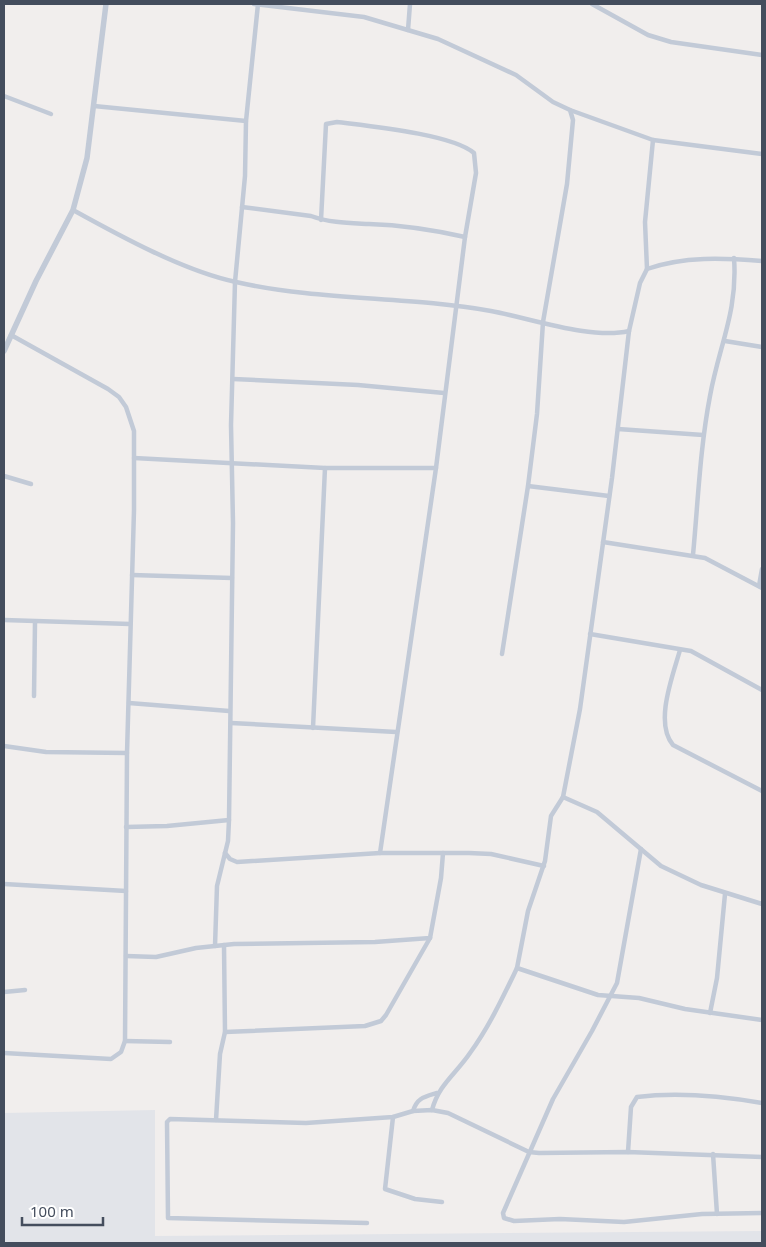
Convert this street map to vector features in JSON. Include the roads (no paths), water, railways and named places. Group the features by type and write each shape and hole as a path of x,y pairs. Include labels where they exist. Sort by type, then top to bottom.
{"street":[{"path":"4,351 36,281 73,210 87,158 106,4"},
{"path":"254,4 364,17 438,39 516,75 553,102 570,110 653,140 762,154"},
{"path":"215,946 217,886 225,852 229,820 234,523 231,463 235,282 242,207 246,121 258,4"},
{"path":"408,30 410,4"},
{"path":"592,4 648,35 680,43 762,54"},
{"path":"4,96 51,114"},
{"path":"94,106 246,121"},
{"path":"502,654 537,414 542,322 567,184 573,120 570,110"},
{"path":"321,220 326,124 337,122 410,132 466,146 474,153 476,173 465,237 436,468 380,852"},
{"path":"432,1110 437,1093 470,1053 498,1006 517,968 528,911 544,866 550,816 563,796 582,702 629,331 640,283 647,269 645,222 653,140"},
{"path":"242,207 311,216 321,220 444,232 465,237"},
{"path":"73,210 120,236 202,272 235,282 304,292 456,306 590,331 618,334 629,331"},
{"path":"647,269 683,261 734,258 762,261"},
{"path":"693,555 704,436 710,394 725,341 736,283 734,258"},
{"path":"4,1053 111,1059 121,1052 125,1042 127,753 134,458 134,431 126,407 119,397 12,335"},
{"path":"725,341 762,346"},
{"path":"233,379 358,385 444,393"},
{"path":"618,429 704,436"},
{"path":"134,458 325,468 436,468"},
{"path":"313,728 325,468"},
{"path":"4,476 31,484"},
{"path":"528,486 609,496"},
{"path":"603,542 693,555 711,560 761,587 762,569"},
{"path":"132,575 232,578"},
{"path":"4,620 130,624"},
{"path":"34,696 36,622"},
{"path":"590,634 680,650 702,656 762,690"},
{"path":"680,650 664,715 667,738 673,745 762,791"},
{"path":"128,702 230,711"},
{"path":"231,722 396,732"},
{"path":"4,746 46,752 127,753"},
{"path":"563,796 597,812 668,870 725,894 762,904"},
{"path":"126,827 167,826 229,820"},
{"path":"641,848 624,950 616,983 592,1031 553,1098 503,1213 504,1218 509,1221 560,1219 624,1222 717,1214 762,1213"},
{"path":"225,852 230,859 237,862 380,852 491,854 544,866"},
{"path":"225,1032 365,1026 381,1021 386,1016 430,938 441,878 443,853"},
{"path":"4,884 126,891"},
{"path":"710,1013 717,978 725,894"},
{"path":"126,956 156,957 224,944 375,942 430,938"},
{"path":"216,1120 220,1054 225,1032 224,944"},
{"path":"517,968 565,986 609,996 639,998 710,1013 762,1020"},
{"path":"4,992 25,990"},
{"path":"125,1042 170,1042"},
{"path":"413,1111 416,1102 421,1098 437,1093"},
{"path":"628,1152 631,1106 636,1097 663,1094 762,1102"},
{"path":"367,1223 168,1218 167,1122 170,1119 306,1123 394,1117 413,1111 432,1110 448,1113 529,1152 554,1154 628,1152 762,1157"},
{"path":"394,1117 385,1189 415,1199 442,1202"},
{"path":"713,1154 717,1214"}]}
